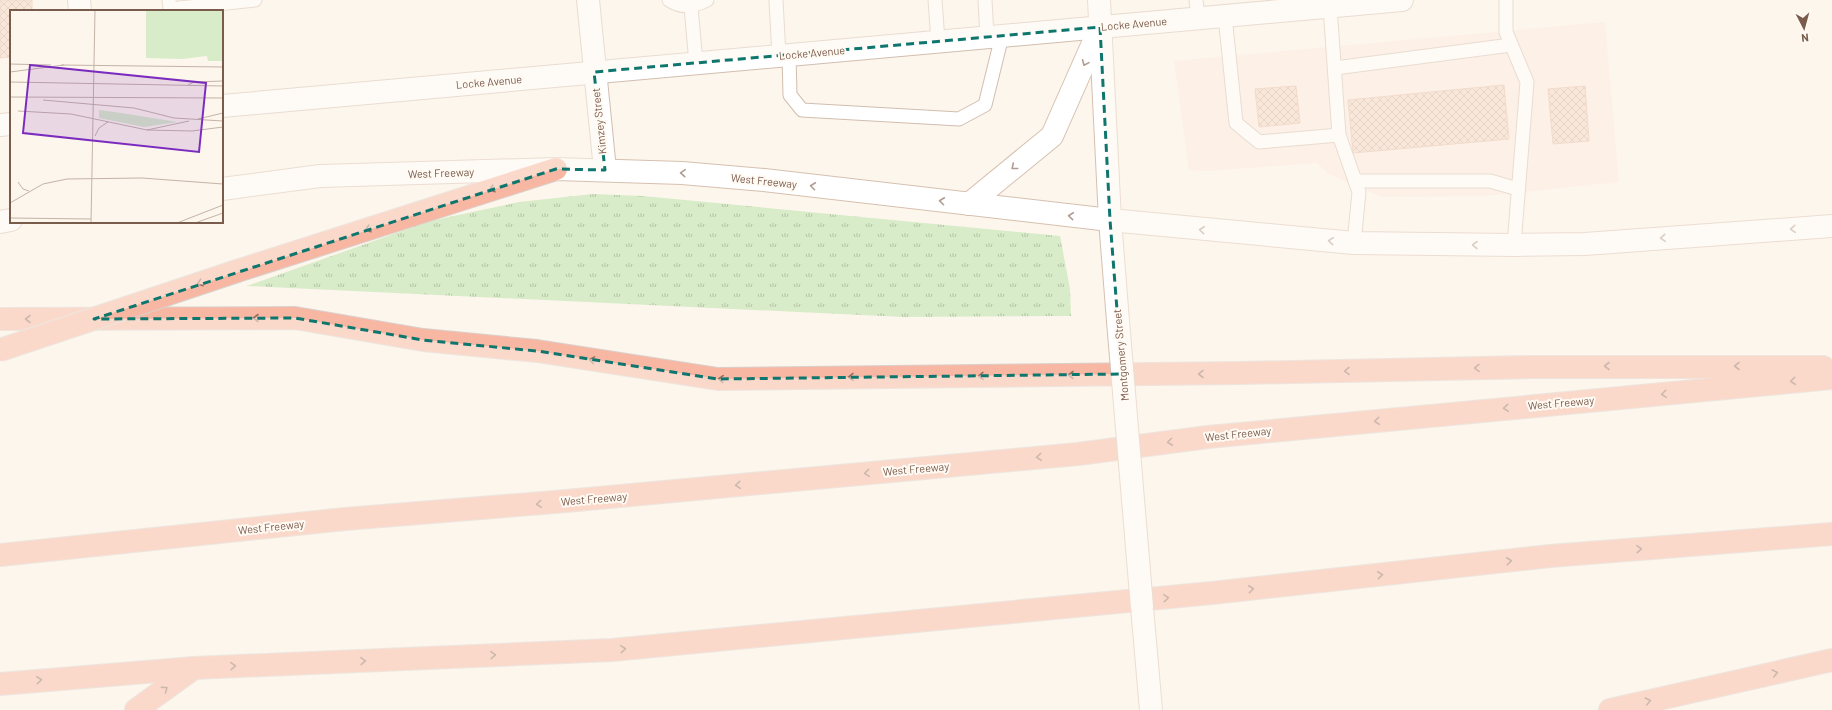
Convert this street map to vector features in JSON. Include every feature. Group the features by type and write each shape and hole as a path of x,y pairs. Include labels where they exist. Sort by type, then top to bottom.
{"highway":[{"path":"0,350 237,271 556,169"},
{"path":"0,319 295,318 424,340 537,351 718,379 1240,373 1540,367 1832,367"},
{"name":"West Freeway","path":"0,555 345,519 562,502 1078,454 1208,436 1832,378"},
{"path":"0,684 194,668 612,650 1212,594 1550,556 1832,534"},
{"path":"1610,710 1832,660"},
{"path":"136,710 194,668"}],"main road":[{"path":"79,0 80,10"},
{"name":"Kimzey Street","path":"588,0 604,170"},
{"name":"Montgomery Street","path":"1098,0 1110,220 1151,710"},
{"name":"Locke Avenue","path":"223,106 1100,27 1197,9 1225,16 1296,5 1330,7 1378,1 1402,0"},
{"path":"969,204 1052,136 1100,27"},
{"path":"0,126 10,124"},
{"name":"West Freeway","path":"223,189 320,176 556,169 682,173 764,180 1110,220 1354,243 1514,245 1585,244 1832,226"},
{"path":"0,222 10,220"}],"lane":[{"path":"169,0 170,9 255,0"},
{"path":"669,0 677,6 691,7 707,0"},
{"path":"776,0 790,95 802,110 959,119 985,105 995,36 985,0"},
{"path":"934,0 938,41"},
{"path":"1506,0 1506,32 1527,82 1514,245"},
{"path":"691,7 696,63"},
{"path":"1330,7 1340,135 1359,192 1354,243"},
{"path":"1225,16 1236,123 1259,142 1340,135"},
{"path":"1334,68 1511,45"},
{"path":"1355,181 1490,180 1518,189"}],"highlighted area":[{"path":"1100,27 1110,220 1122,374 718,379 537,351 423,340 295,318 94,319 556,169 605,170 594,72"}],"shaded area":[{"path":"1605,22 1619,182 1483,196 1382,197 1329,174 1317,163 1208,171 1189,170 1174,61"}],"green space":[{"path":"593,194 643,196 1060,236 1070,289 1071,316 903,317 247,286 430,221 519,202"}],"building":[{"path":"0,0 32,0 32,10 10,10 10,57 0,58"},
{"path":"1504,85 1509,139 1353,153 1348,100"},
{"path":"1296,86 1300,123 1259,127 1255,89"},
{"path":"1585,86 1589,141 1553,144 1548,89"}]}
